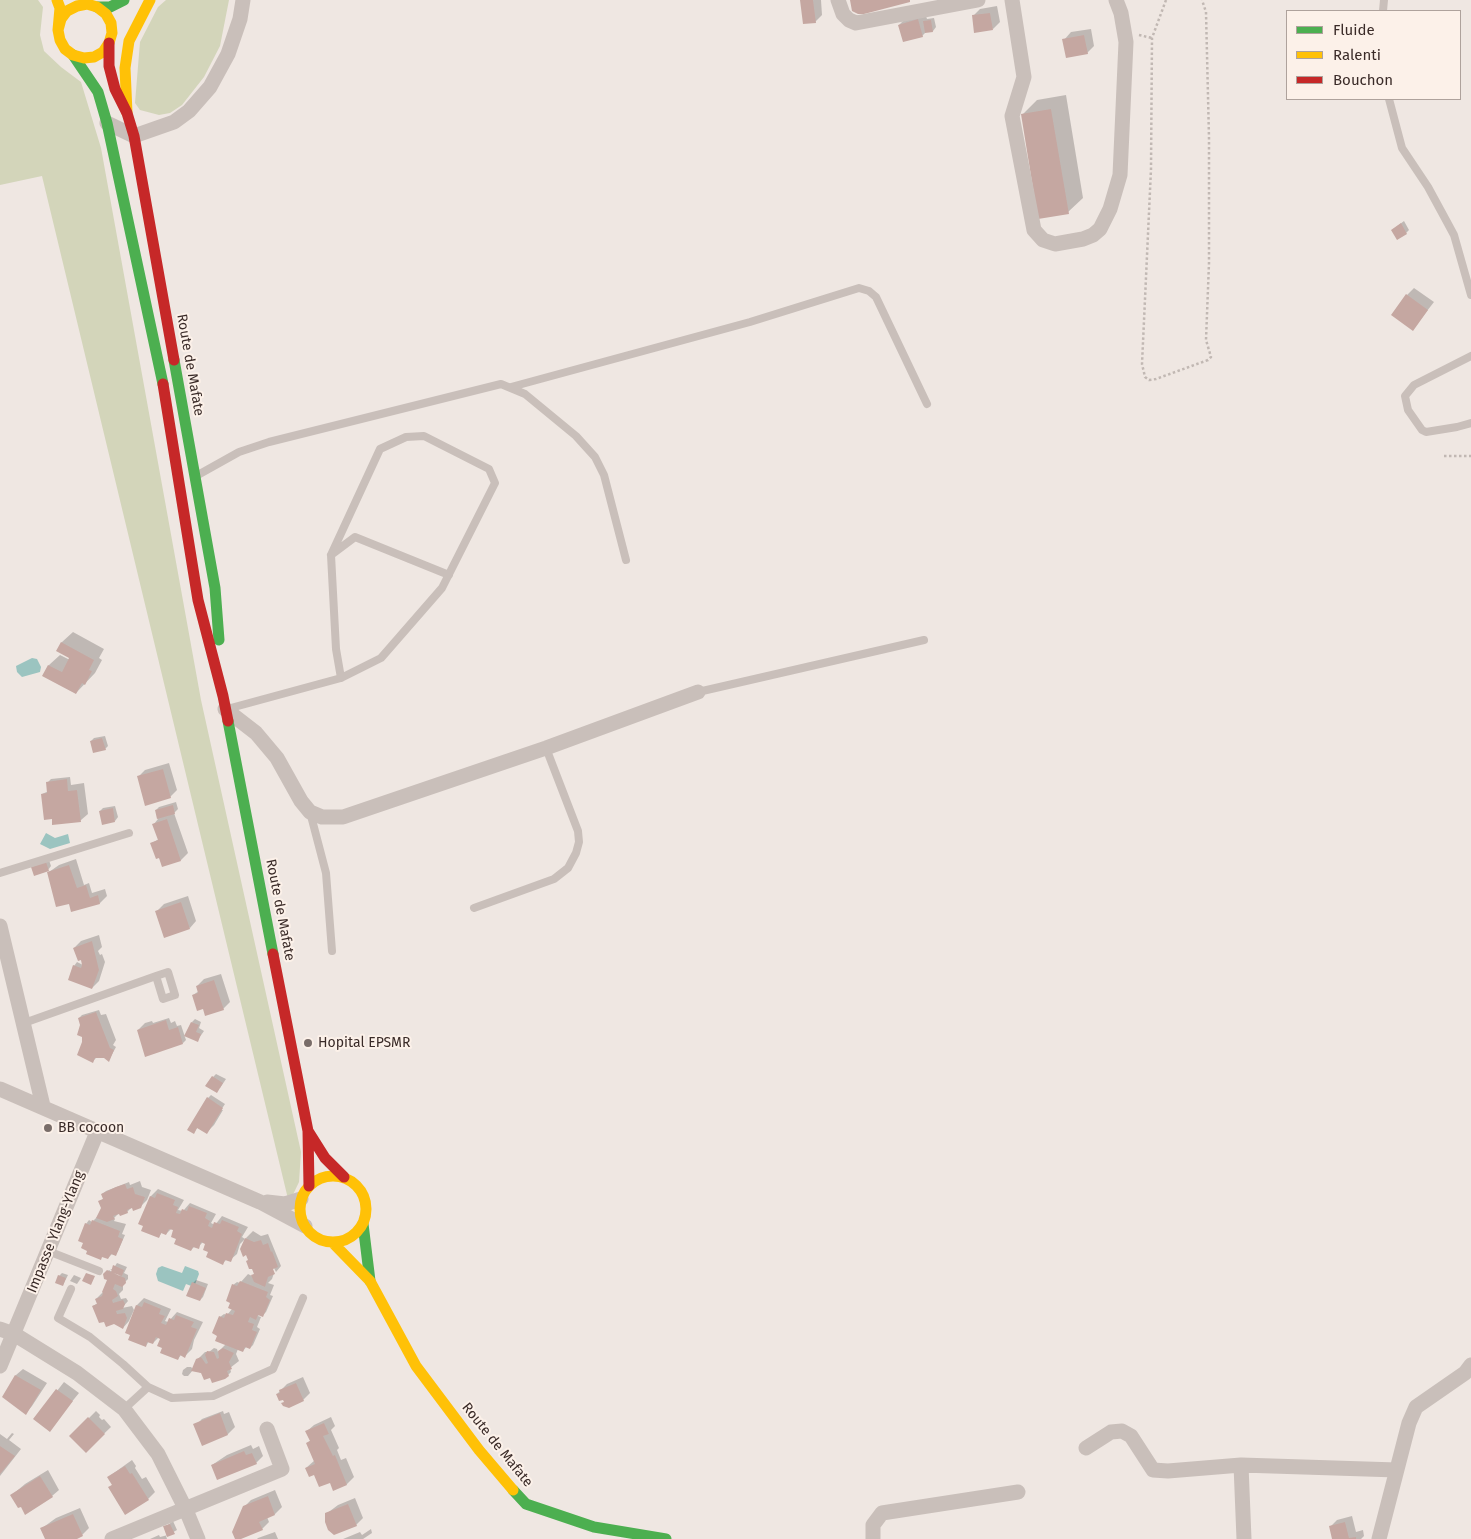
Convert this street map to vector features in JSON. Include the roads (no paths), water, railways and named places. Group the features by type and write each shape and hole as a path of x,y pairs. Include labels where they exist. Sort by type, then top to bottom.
{"main road":[{"path":"57,0 60,8 58,30 60,40 65,49 74,56 84,58 94,57 103,52 111,38 146,0"},
{"path":"58,30 61,19 67,11 77,6 89,4 110,7 124,0"},
{"path":"127,112 125,68 129,41 150,0"},
{"path":"89,4 106,14 111,23 111,38"},
{"name":"Route de Mafate","path":"111,38 108,66 115,89 127,112 134,136 215,588 224,702"},
{"name":"Route de Mafate","path":"74,56 98,92 107,123 164,392 198,600 224,702 308,1131 305,1192"},
{"name":"Route de Mafate","path":"308,1131 325,1158 344,1177"},
{"path":"335,1175 344,1177 359,1188 364,1196 366,1215 363,1224 350,1238 341,1241 332,1242 316,1238 305,1226 300,1213 305,1192 316,1180 325,1176 335,1175"},
{"name":"Route de Mafate","path":"363,1224 370,1281"},
{"name":"Route de Mafate","path":"332,1242 370,1281 416,1366 479,1450 526,1504 594,1527 666,1539"}],"street":[{"path":"107,123 134,136 174,122 189,111 210,87 228,54 240,19 243,0"},
{"path":"838,0 843,14 849,20 856,23 978,0"},
{"path":"1012,0 1024,77 1012,116 1034,230 1043,240 1055,244 1093,236 1100,229 1110,209 1120,176 1126,42 1122,13 1116,0"},
{"path":"224,702 256,733 277,758 301,801 310,812 322,818 343,817 546,748 698,692"},
{"path":"0,926 43,1106"},
{"path":"0,1089 43,1106 260,1202 305,1226"},
{"name":"Impasse Ylang-Ylang","path":"0,1366 7,1331 48,1251 98,1130"},
{"path":"260,1202 285,1204 305,1192"},
{"path":"7,1331 77,1372 124,1409 158,1454 198,1539"},
{"path":"1379,1539 1409,1423 1416,1407 1465,1373 1471,1365"},
{"path":"112,1539 282,1469 267,1429"},
{"path":"1086,1448 1111,1432 1122,1431 1131,1436 1153,1470 1168,1472 1241,1465 1397,1470"},
{"path":"1241,1465 1244,1539"},
{"path":"873,1539 873,1525 882,1513 1018,1492"}],"lane":[{"path":"1389,100 1402,148 1428,188 1454,236 1471,295"},
{"path":"511,387 750,322 859,288 869,291 876,297 926,404"},
{"path":"1471,356 1414,385 1405,396 1408,410 1422,430 1426,432 1434,432 1471,423"},
{"path":"178,481 195,476 240,452 269,442 501,384 525,394 576,436 595,456 604,475 626,560"},
{"path":"224,702 340,678 380,658 442,588 495,483 489,469 424,436 406,437 380,449 331,555 336,649 340,678"},
{"path":"331,555 355,537 449,575"},
{"path":"698,692 924,640"},
{"path":"474,908 554,879 568,868 576,853 578,831 546,748"},
{"path":"310,812 326,873 332,951"},
{"path":"0,873 128,833"},
{"path":"24,1023 156,976"},
{"path":"48,1251 99,1272"},
{"path":"71,1288 58,1318 90,1337 148,1387 172,1398 213,1396 273,1370 303,1298"},
{"path":"124,1409 148,1387"}],"water":[{"path":"32,658 37,659 41,667 40,672 22,677 17,672 16,666"},
{"path":"46,833 55,838 68,834 70,843 50,849 40,844"},
{"path":"162,1266 182,1273 185,1266 198,1271 199,1274 194,1287 186,1284 183,1291 158,1281 156,1274 158,1268"}],"place":[{"name":"Hopital EPSMR","path":"308,1043"},
{"name":"BB cocoon","path":"48,1128"}]}
